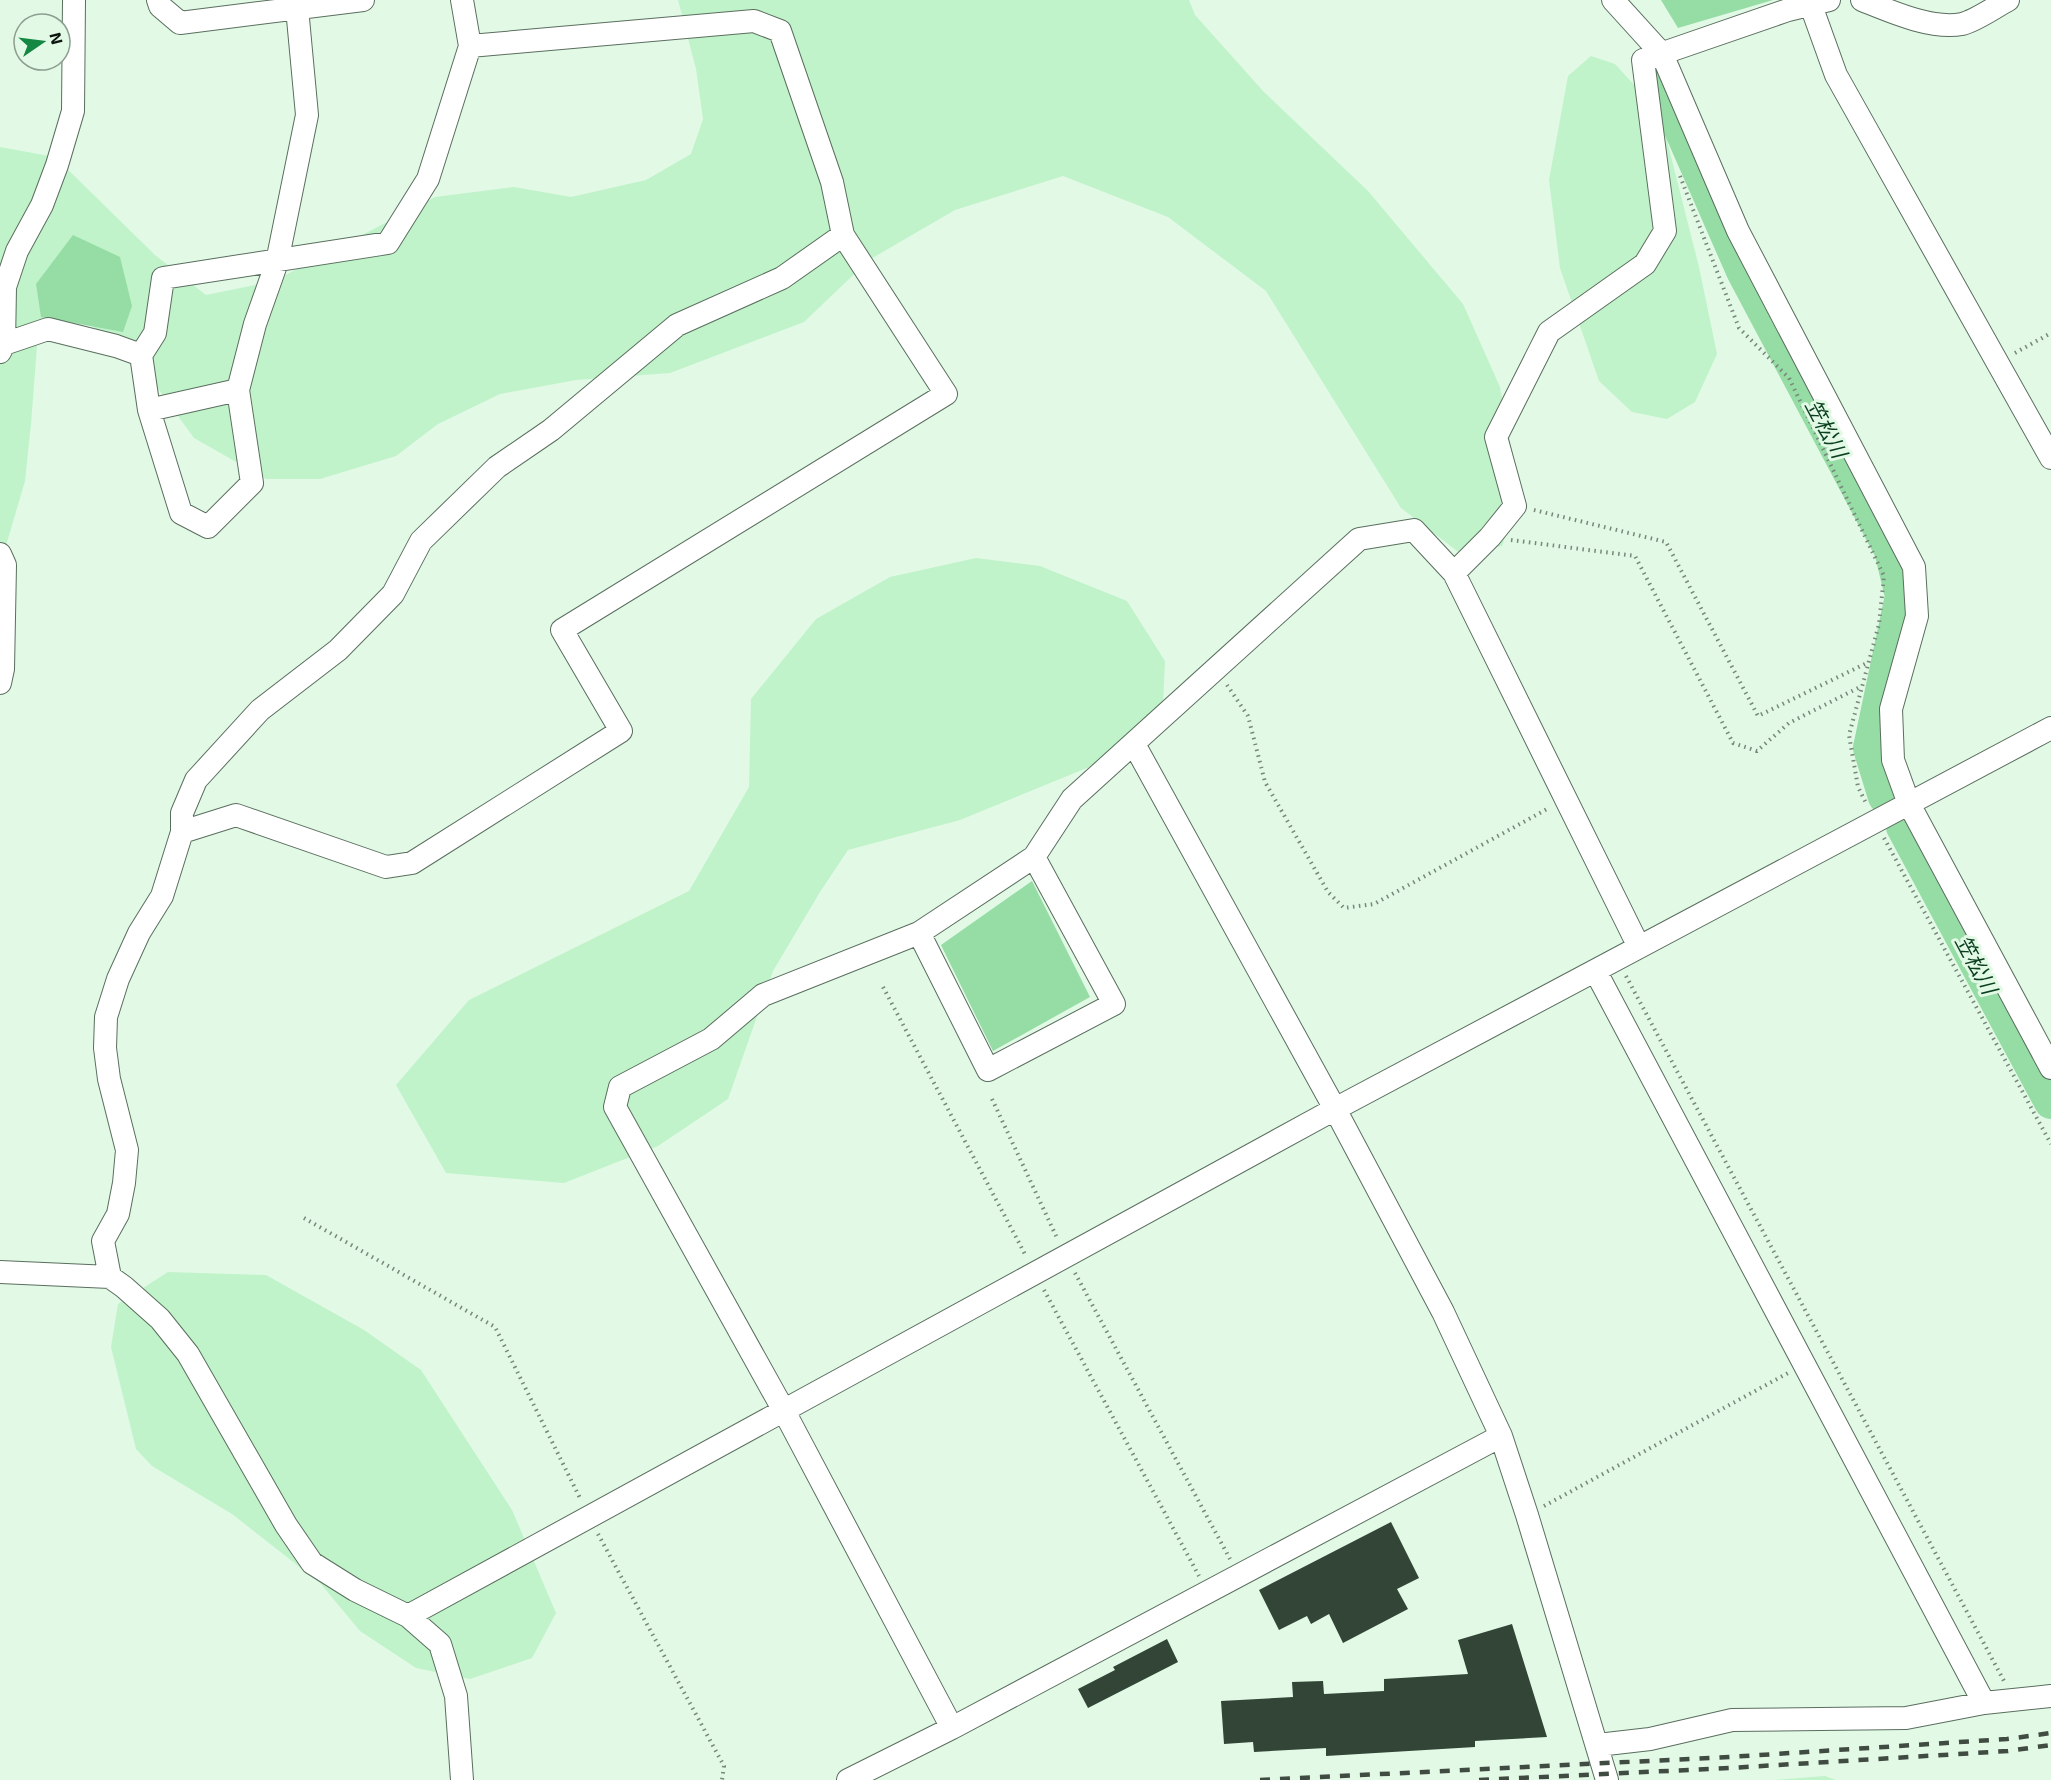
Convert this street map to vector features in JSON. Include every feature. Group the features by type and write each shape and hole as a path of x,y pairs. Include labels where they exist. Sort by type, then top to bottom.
{"street":[{"path":"74,0 73,111 42,206 17,251 5,287 2,348 48,330 116,346 141,355"},
{"path":"158,0 160,6 180,23 363,0"},
{"path":"297,8 307,115 277,262 255,324 238,390 252,483 208,527 180,513 149,410 141,355 155,333 163,278 277,262 388,243 428,178 470,46 462,0"},
{"path":"1613,0 1662,54 1738,231 1914,567 1917,616 1891,709 1893,760 1909,804 2051,1068"},
{"path":"1862,0 1901,7 1939,25 1963,24 2008,0"},
{"path":"1454,573 1490,537 1515,506 1496,437 1549,332 1645,264 1665,231 1643,60 1816,1 1836,75 2051,458"},
{"path":"183,832 236,815 386,867 412,863 621,731 562,630 946,394 843,235 832,182 780,31 754,21 470,46"},
{"path":"110,1278 103,1241 118,1214 127,1150 109,1078 105,1048 106,1017 118,980 139,933 162,896 183,832 182,813 196,780 260,710 338,650 393,594 420,541 497,467 551,430 677,326 782,278 843,235"},
{"path":"149,410 238,390"},
{"path":"952,1728 784,1411 615,1107 620,1087 711,1039 763,995 919,933 1034,857 1072,799 1359,539 1414,530 1454,573 1640,946"},
{"path":"0,554 5,565 3,669 0,683"},
{"path":"408,1616 1335,1109 2051,728"},
{"path":"1134,744 1335,1109 1443,1312 1501,1436 1607,1780"},
{"path":"919,933 988,1070 1114,1004 1034,857"},
{"path":"1596,972 1984,1703"},
{"path":"0,1272 110,1278 124,1287 160,1319 188,1354 286,1525 312,1563 355,1590 408,1616 440,1644 456,1696 462,1780"},
{"path":"848,1780 952,1728 1501,1436"},
{"path":"1598,1745 1650,1739 1732,1720 1906,1718 1984,1703 2051,1696"}],"path":[{"path":"1676,167 1739,328 1788,378 1884,576 1879,624 1850,735 1858,787 2051,1144"},
{"path":"1997,362 2051,333"},
{"path":"1515,506 1666,542 1758,716 1869,662"},
{"path":"1490,537 1635,556 1733,743 1757,751 1789,723 1863,685"},
{"path":"1216,669 1248,716 1265,782 1328,892 1344,908 1374,904 1565,799"},
{"path":"1617,960 2015,1700"},
{"path":"992,1099 1066,1257 1239,1576"},
{"path":"304,1218 495,1327 589,1517 723,1766 722,1780"},
{"path":"1527,1515 1804,1365"}],"shaded area":[{"path":"678,0 1189,0 1195,15 1264,92 1368,191 1463,304 1500,387 1520,495 1502,546 1461,554 1401,508 1266,291 1168,217 1063,176 955,210 869,260 804,322 670,373 576,380 500,394 438,424 396,456 320,479 266,479 194,438 130,350 58,305 38,333 25,481 5,549 0,551 0,147 55,157 155,255 206,295 274,281 435,197 514,187 571,197 646,180 691,154 703,119 696,69"},
{"path":"1661,0 1773,0 1678,28"},
{"path":"1591,56 1615,64 1660,113 1699,267 1717,354 1695,402 1667,419 1632,412 1599,381 1560,268 1549,180 1568,76"},
{"path":"73,235 120,257 132,306 123,332 41,317 36,284"},
{"path":"976,558 1040,566 1127,601 1165,661 1162,725 1094,765 960,820 848,850 773,971 728,1099 658,1146 564,1183 446,1173 396,1085 469,1000 689,891 749,787 751,699 816,619 890,577"},
{"path":"1032,881 1090,997 993,1051 941,945"},
{"path":"168,1272 266,1275 364,1330 421,1370 512,1510 556,1613 532,1658 470,1679 416,1668 360,1631 320,1583 232,1514 152,1466 136,1449 111,1347 118,1304"},
{"path":"1825,1776 1836,1780 1774,1780"}],"building":[{"path":"1391,1522 1419,1578 1397,1589 1408,1609 1343,1643 1329,1614 1311,1624 1307,1616 1279,1630 1259,1590"},
{"path":"1512,1624 1547,1737 1475,1741 1475,1747 1326,1756 1326,1748 1254,1752 1253,1742 1224,1744 1221,1701 1293,1697 1292,1682 1323,1681 1324,1694 1384,1691 1384,1679 1468,1674 1458,1640"},
{"path":"1167,1639 1178,1662 1088,1708 1078,1689 1115,1670 1113,1667"}],"waterway":[{"name":"笠松川","path":"1657,75 1743,271 1891,550 1902,596 1870,748 1885,797"},
{"name":"笠松川","path":"1903,827 2051,1102"}],"railway":[{"path":"1260,1780 1729,1757 2007,1739 2051,1733"},
{"path":"1479,1780 2008,1751 2051,1745"}]}
